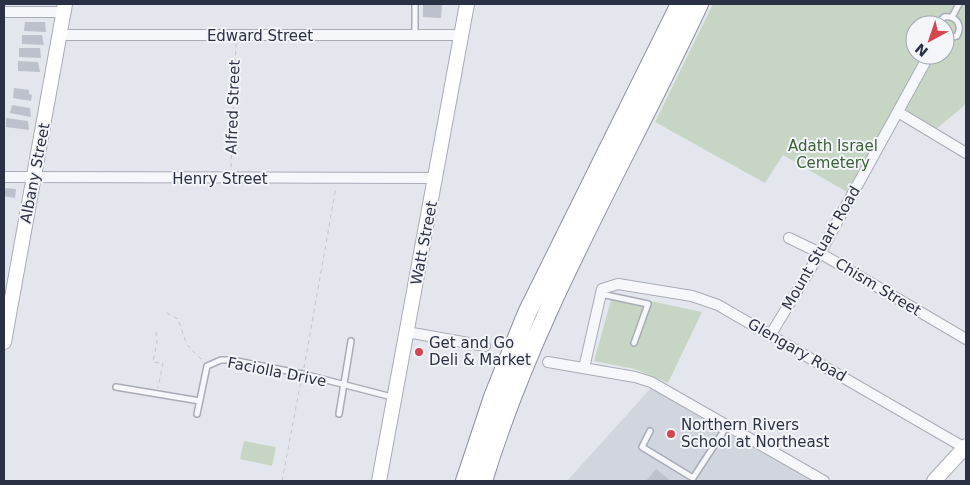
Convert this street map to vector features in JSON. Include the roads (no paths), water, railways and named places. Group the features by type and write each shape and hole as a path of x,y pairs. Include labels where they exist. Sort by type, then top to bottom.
{"highway":[{"path":"465,481 493,397 527,313 680,4"},
{"path":"483,481 509,403 547,311 699,4"}],"street":[{"name":"Watt Street","path":"379,481 436,178 466,4"},
{"path":"4,12 65,8"},
{"name":"Albany Street","path":"4,342 5,328 65,8"},
{"name":"Edward Street","path":"61,35 460,35"},
{"name":"Mount Stuart Road","path":"771,334 820,252 924,65"},
{"path":"898,112 966,154"},
{"name":"Henry Street","path":"4,177 436,178"},
{"name":"Chism Street","path":"789,238 820,252 966,337"},
{"name":"Glengary Road","path":"602,294 602,289 618,284 692,296 718,305 965,447"},
{"path":"584,368 602,294"},
{"path":"407,332 485,346"},
{"path":"548,362 636,377 652,382 824,481"},
{"path":"935,481 965,447"}],"lane":[{"path":"415,35 416,4"},
{"path":"955,20 958,22 958,32 955,36"},
{"path":"602,294 648,304 634,343"},
{"path":"339,414 351,341"},
{"name":"Faciolla Drive","path":"198,414 207,366 221,360 232,360 303,374 344,386 395,397"},
{"path":"116,387 200,401"},
{"path":"650,431 642,447 693,478 727,425"}],"place":[{"name":"Get and Go Deli & Market","path":"419,352"},
{"name":"Northern Rivers School at Northeast","path":"671,434"}],"park label":[{"name":"Adath Israel Cemetery","path":"833,154"}]}
